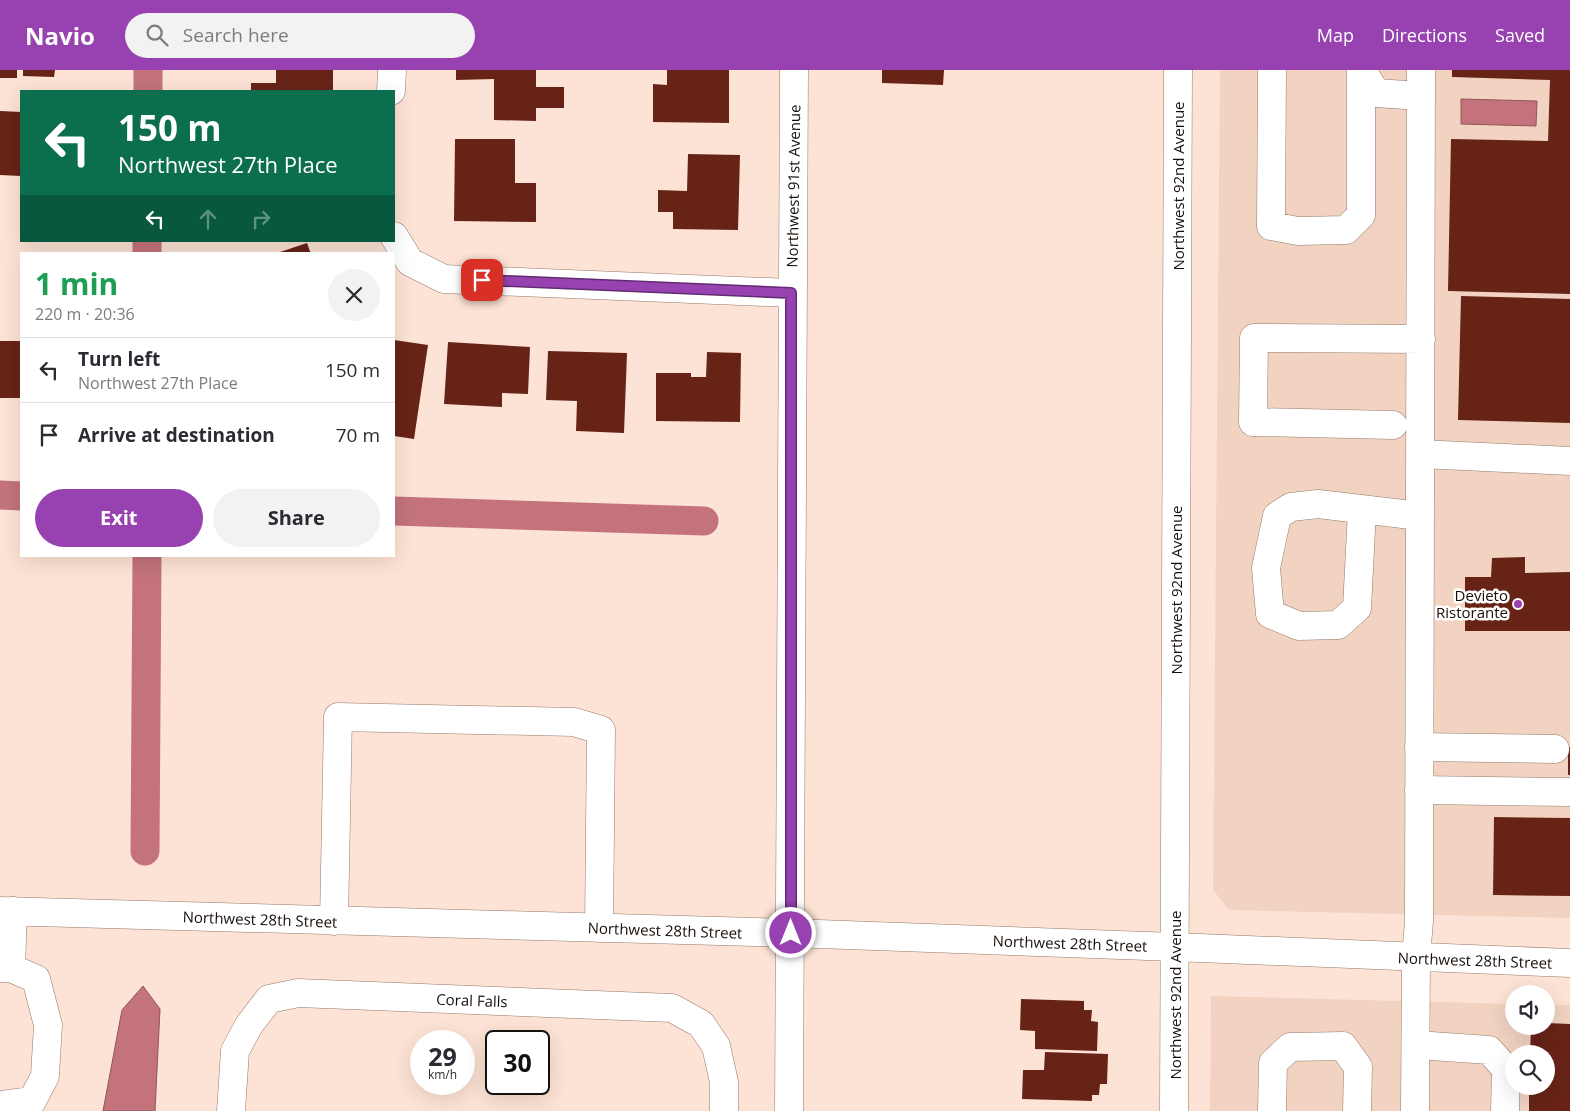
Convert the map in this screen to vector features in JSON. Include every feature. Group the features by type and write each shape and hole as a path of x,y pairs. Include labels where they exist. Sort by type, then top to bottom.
{"street":[{"path":"391,90 392,70"},
{"name":"Northwest 91st Avenue","path":"789,1111 791,933 791,293 794,70"},
{"name":"Northwest 92nd Avenue","path":"1174,1111 1178,70"},
{"path":"1272,70 1271,226 1298,231 1346,230 1360,215 1361,70"},
{"path":"1361,70 1376,92 1421,83 1419,921 1416,957 1415,1111"},
{"path":"395,238 410,262 444,278 791,293"},
{"path":"1393,425 1253,422 1254,338 1421,339"},
{"path":"1420,454 1570,461"},
{"path":"1362,510 1357,608 1338,625 1299,626 1270,614 1266,568 1277,516 1290,508 1318,504 1420,516"},
{"path":"334,920 338,717 574,722 601,730 599,928"},
{"path":"1420,747 1556,749"},
{"path":"1499,791 1500,748"},
{"path":"1419,790 1570,792"},
{"path":"0,1105 32,1101 46,1076 48,1025 36,980 6,968 7,911"},
{"name":"Northwest 28th Street","path":"7,911 791,933 1570,963"},
{"name":"Coral Falls","path":"231,1111 235,1051 248,1025 269,999 298,993 672,1008 701,1024 716,1046 724,1082 724,1111"},
{"path":"1416,1045 1489,1050 1506,1069 1505,1111"},
{"path":"1272,1111 1272,1063 1290,1047 1343,1046 1358,1067 1357,1111"}],"shaded area":[{"path":"1220,70 1570,70 1570,918 1229,910 1213,890"},
{"path":"1461,99 1537,101 1536,126 1461,124"},
{"path":"143,986 160,1009 155,1111 103,1111 122,1010"},
{"path":"1211,996 1505,1004 1505,1035 1555,1035 1555,1005 1570,1005 1570,1111 1210,1111"}],"building":[{"path":"0,70 17,70 17,78 0,78"},
{"path":"23,70 55,70 54,77 23,76"},
{"path":"276,70 333,70 333,90 251,90 251,83 276,83"},
{"path":"456,70 536,70 536,87 564,87 564,108 536,108 536,121 494,120 494,79 456,80"},
{"path":"667,70 729,70 729,123 653,122 653,84 667,85"},
{"path":"882,70 944,70 943,85 882,83"},
{"path":"1452,70 1570,70 1570,294 1448,291 1451,139 1548,141 1550,80 1452,77"},
{"path":"0,111 20,112 20,176 0,175"},
{"path":"455,139 515,139 515,183 536,183 536,222 454,221"},
{"path":"688,154 740,155 738,230 673,229 673,212 658,212 658,190 687,191"},
{"path":"307,243 310,252 280,252"},
{"path":"1461,296 1570,299 1570,423 1458,420"},
{"path":"395,340 428,345 414,439 395,436"},
{"path":"0,341 20,341 20,398 0,398"},
{"path":"448,342 530,347 528,394 502,393 502,407 444,404"},
{"path":"548,351 627,353 624,433 576,431 577,401 546,400"},
{"path":"707,352 741,353 740,422 656,421 656,373 691,373 691,377 706,377"},
{"name":"Devieto Ristorante","path":"1525,557 1525,573 1570,572 1570,631 1465,631 1465,577 1491,577 1492,558"},
{"path":"1568,747 1570,747 1570,775 1568,775"},
{"path":"1494,817 1570,818 1570,896 1493,895"},
{"path":"1021,999 1084,1001 1084,1010 1092,1010 1091,1021 1098,1022 1097,1051 1035,1049 1035,1031 1020,1030"},
{"path":"1555,1023 1570,1024 1570,1111 1529,1111 1529,1095 1555,1095 1555,1045 1530,1045 1531,1035 1555,1035"},
{"path":"1045,1052 1108,1054 1107,1084 1100,1084 1099,1095 1092,1095 1092,1101 1022,1099 1023,1070 1044,1070"}],"waterway":[{"path":"148,70 148,90"},
{"path":"147,242 147,252"},
{"path":"0,495 20,496"},
{"path":"395,511 704,521"},
{"path":"145,851 147,557"}],"place":[{"name":"Devieto Ristorante","path":"1518,604"}],"route":[{"path":"482,280 791,293 791,933"}]}
